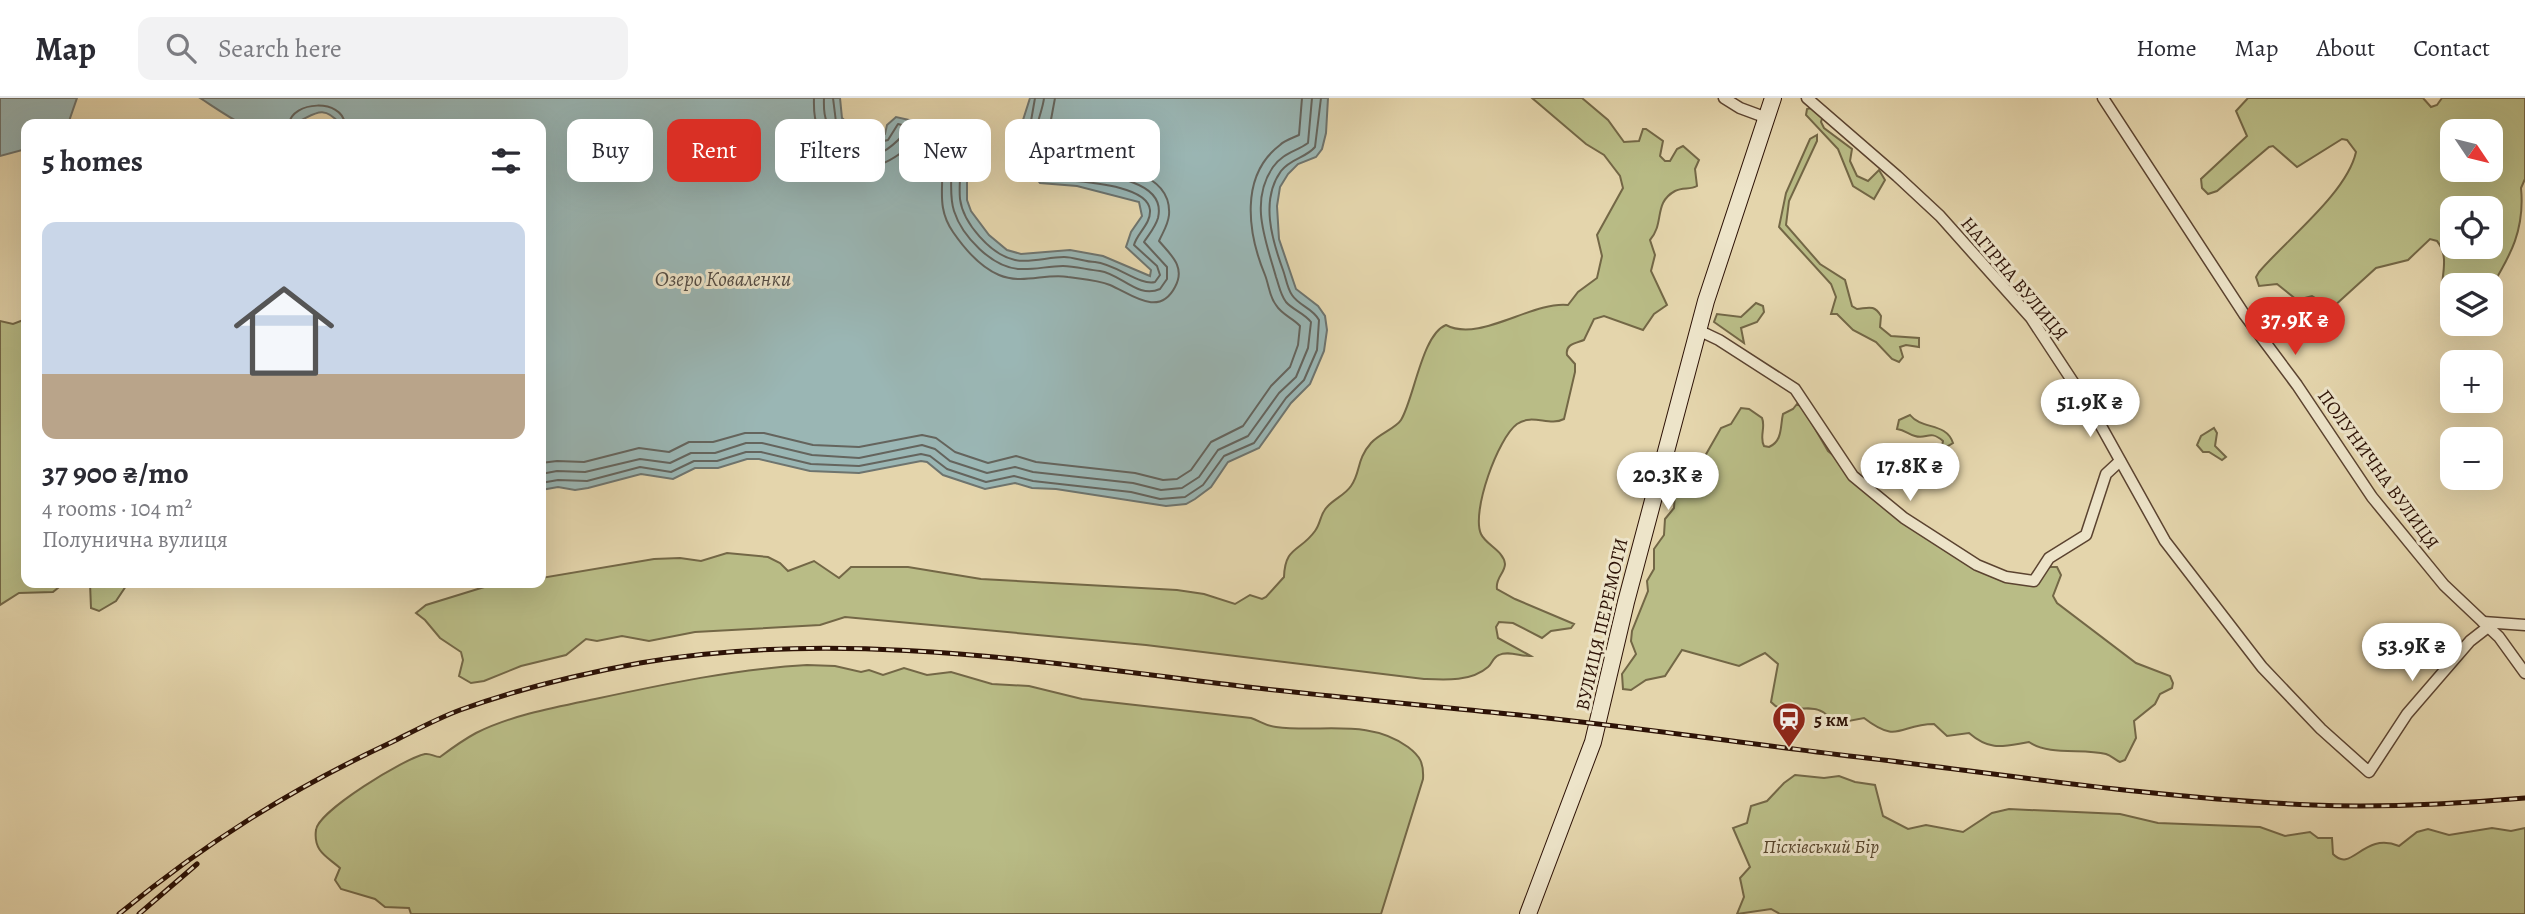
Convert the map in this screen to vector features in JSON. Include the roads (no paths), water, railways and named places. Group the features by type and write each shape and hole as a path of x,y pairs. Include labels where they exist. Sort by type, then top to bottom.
{"street":[{"path":"1724,98 1740,108 1767,118"},
{"name":"ВУЛИЦЯ ПЕРЕМОГИ","path":"1528,914 1593,742 1623,615 1698,330 1736,204 1773,98"},
{"name":"НАГІРНА ВУЛИЦЯ","path":"1807,98 1913,190 1994,276 2044,336 2165,541 2249,652 2293,701 2369,772 2407,714 2485,624"},
{"name":"ПОЛУНИЧНА ВУЛИЦЯ","path":"2103,98 2244,314 2297,385 2372,498 2444,585 2503,642 2525,673"},
{"path":"1698,330 1719,340 1795,389 1845,466 1874,495 1944,545 1997,574 2034,581 2049,558 2083,539 2094,518 2106,474 2120,461"},
{"path":"2485,624 2525,625"}],"water":[{"path":"0,98 77,98 70,119 21,119 21,150 0,156"},
{"name":"Озеро Коваленки","path":"200,98 840,98 843,119 775,119 775,182 885,182 887,125 896,117 905,119 899,119 899,182 967,182 967,200 971,211 989,235 1007,250 1021,254 1070,250 1103,256 1150,276 1151,270 1126,247 1131,232 1142,216 1139,202 1077,186 1039,182 1160,182 1160,119 1023,119 1030,98 1328,98 1326,133 1322,149 1316,157 1298,164 1288,174 1280,187 1277,206 1279,239 1296,289 1318,306 1325,316 1327,330 1324,351 1310,384 1291,403 1259,448 1228,462 1211,487 1186,504 1166,506 1056,489 1032,488 1015,483 985,489 943,475 927,462 921,461 859,473 810,471 759,459 747,459 718,468 695,468 673,479 641,474 588,488 546,489 546,119 335,119 322,112 303,119 234,119"}],"railway":[{"path":"119,914 184,864 284,798 451,714 504,695 640,663 715,653 791,649 944,653 1097,668 1281,691 1598,724 2201,798 2366,806 2525,798"},
{"path":"139,914 197,864"}],"place":[{"name":"5 км","path":"1789,749"}],"park label":[{"name":"Пісківський Бір","path":"1821,846"}]}
